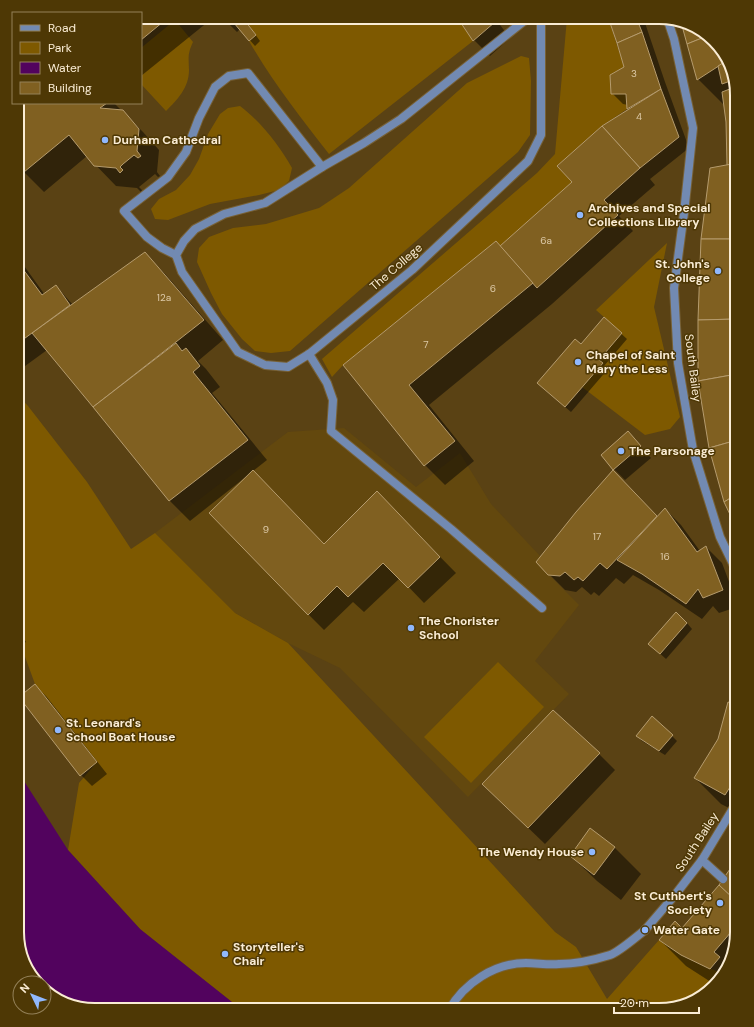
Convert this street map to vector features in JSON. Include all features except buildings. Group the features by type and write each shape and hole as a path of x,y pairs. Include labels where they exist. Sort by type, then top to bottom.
{"street":[{"path":"322,167 248,73 229,76 215,87 199,118 186,152 168,177 124,211 147,236 162,248 176,255 184,241 195,229 224,214 265,203 401,119 520,24"},
{"name":"The College","path":"176,255 182,272 238,352 265,365 288,367 309,354 412,270 528,161 540,135 541,24"},
{"name":"South Bailey","path":"669,25 674,39 693,128 674,288 678,363 693,450 720,537 730,558"},
{"path":"309,354 327,384 333,400 331,431 451,529 542,608"},
{"name":"South Bailey","path":"453,1003 465,989 485,974 501,966 525,963 559,964 599,958 612,954 645,930 675,895 702,860 730,814"},
{"path":"702,860 723,879"}],"shaded area":[{"name":"The Chorister School","path":"344,428 416,487 460,453 491,504 541,557 536,562 579,605 535,661 569,694 468,797 340,668 288,643 235,613 155,533 288,432"}],"green space":[{"path":"170,24 178,24 193,42 189,53 189,70 185,88 166,111 142,85 142,47"},
{"path":"247,24 462,24 473,41 329,154 287,99 258,56 249,41 256,35"},
{"path":"566,24 610,24 624,67 610,75 611,94 626,94 627,109 602,126 557,166 572,182 500,246 496,241 343,365 332,377 322,359 537,173 555,154"},
{"path":"521,56 529,58 531,81 530,135 518,152 290,351 271,353 255,351 242,339 222,314 197,262 199,248 209,237 233,228 266,224 319,208 349,188 467,83"},
{"path":"240,106 248,112 269,134 281,151 292,168 289,181 279,190 210,204 168,220 155,219 151,209 159,199 176,190 190,175 199,159 208,134 220,114 228,108"},
{"path":"667,243 654,307 680,417 670,429 645,435 582,387 603,363 599,360 622,333 596,310"},
{"path":"24,402 87,482 131,549 155,533 235,613 288,643 555,932 576,947 607,999 659,940 690,960 718,971 709,982 695,994 678,1001 659,1003 233,1003 141,930 68,850 79,783 97,762 35,684 24,654"},
{"path":"498,662 544,707 471,783 424,737"}],"water":[{"path":"24,781 68,850 140,929 233,1003 90,1003 81,1002 63,996 52,988 52,975 39,975 33,968 26,951 24,932"}],"place":[{"name":"Durham Cathedral","path":"105,140"},
{"name":"Archives and Special Collections Library","path":"580,215"},
{"name":"St. John's College","path":"718,271"},
{"name":"Chapel of Saint Mary the Less","path":"578,362"},
{"name":"The Parsonage","path":"621,451"},
{"name":"The Chorister School","path":"411,628"},
{"name":"St. Leonard's School Boat House","path":"58,730"},
{"name":"The Wendy House","path":"592,852"},
{"name":"St Cuthbert's Society","path":"720,903"},
{"name":"Water Gate","path":"645,930"},
{"name":"Storyteller's Chair","path":"225,954"}]}
